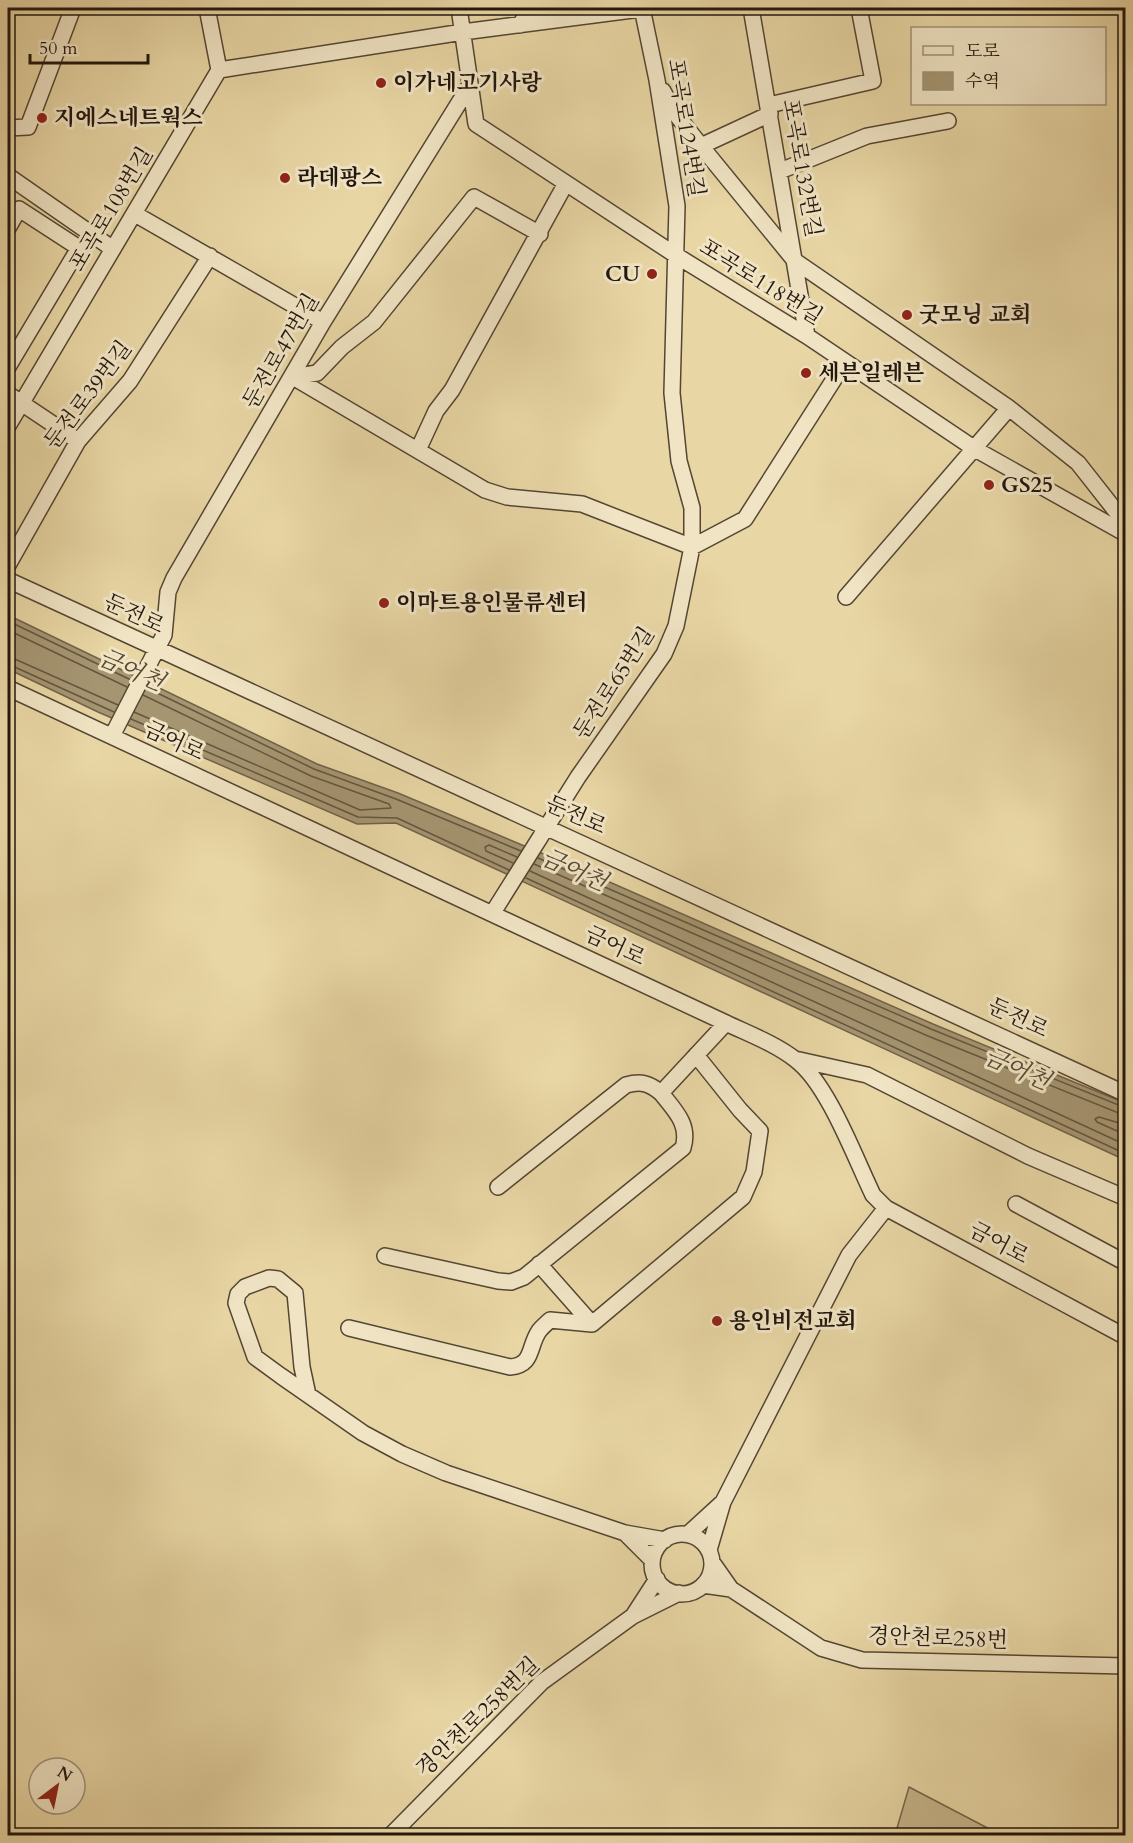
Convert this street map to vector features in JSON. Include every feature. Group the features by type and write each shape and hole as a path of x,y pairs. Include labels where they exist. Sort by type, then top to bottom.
{"street":[{"path":"8,128 28,127 73,8"},
{"path":"207,8 219,70 463,32 644,8"},
{"name":"포곡로118번길","path":"459,8 476,124 677,256 807,336 975,449 1125,534"},
{"path":"520,24 530,8"},
{"name":"포곡로124번길","path":"644,8 677,206 672,393 679,461 692,507 692,547"},
{"name":"포곡로132번길","path":"751,8 807,336"},
{"path":"700,146 770,110 873,81 859,8"},
{"name":"포곡로108번길","path":"8,426 219,70"},
{"path":"657,80 675,113 700,146 795,261 1009,408 1078,463 1125,524"},
{"name":"둔전로47번길","path":"112,736 164,635 168,592 174,578 323,322 470,85"},
{"path":"780,171 867,136 948,121"},
{"path":"8,176 113,249"},
{"path":"418,450 436,411 452,390 540,234 566,183"},
{"path":"292,377 317,373 374,321 474,197 540,234"},
{"path":"8,228 19,209 79,248 8,367"},
{"path":"135,214 323,322"},
{"name":"둔전로39번길","path":"8,565 78,441 130,381 210,256"},
{"path":"292,377 485,490 507,497 582,504 692,547 745,519 845,362"},
{"path":"8,394 78,441"},
{"path":"846,597 1009,408"},
{"name":"둔전로65번길","path":"495,908 578,777 663,654 676,626 692,547"},
{"name":"둔전로","path":"8,580 544,833 1125,1094"},
{"name":"금어로","path":"8,688 495,908 795,1059 810,1072 822,1089 873,1195 886,1208 1124,1332"},
{"path":"661,1093 726,1023"},
{"path":"349,1328 510,1367 520,1366 527,1359 539,1331 550,1320 592,1324 743,1197 754,1172 760,1131 696,1055"},
{"path":"795,1059 867,1075 1028,1156 1125,1198"},
{"path":"385,1256 498,1281 511,1282 524,1277 683,1148 687,1135 684,1125 661,1093 652,1086 639,1081 626,1085 498,1187"},
{"path":"1016,1204 1125,1263"},
{"path":"633,1616 679,1593 692,1592 703,1585 711,1571 710,1556 723,1502 849,1255 886,1208"},
{"path":"539,1264 592,1324"},
{"path":"308,1395 302,1367 295,1293 278,1279 269,1278 245,1287 238,1294 236,1303 255,1357 308,1395 363,1433 424,1463 625,1533 665,1540"},
{"path":"688,1534 723,1502"},
{"path":"625,1533 652,1560 657,1579 663,1587 679,1593"},
{"path":"652,1560 656,1550 665,1540 678,1534 688,1534 697,1538 731,1589"},
{"path":"633,1616 657,1579"},
{"path":"703,1585 731,1589"},
{"name":"경안천로258번","path":"731,1589 821,1648 862,1660 1125,1666"},
{"name":"경안천로258번길","path":"390,1836 542,1682 633,1616"}],"shaded area":[{"path":"909,1787 1001,1835 895,1835"}],"water":[{"name":"금어천","path":"8,615 317,764 398,793 589,873 933,1024 1125,1103 1125,1160 396,823 357,824 98,712 8,669"}],"place":[{"name":"이가네고기사랑","path":"381,83"},
{"name":"지에스네트웍스","path":"42,118"},
{"name":"라데팡스","path":"285,178"},
{"name":"CU","path":"652,274"},
{"name":"굿모닝 교회","path":"907,315"},
{"name":"세븐일레븐","path":"806,373"},
{"name":"GS25","path":"989,485"},
{"name":"이마트용인물류센터","path":"384,603"},
{"name":"용인비전교회","path":"717,1321"}]}
